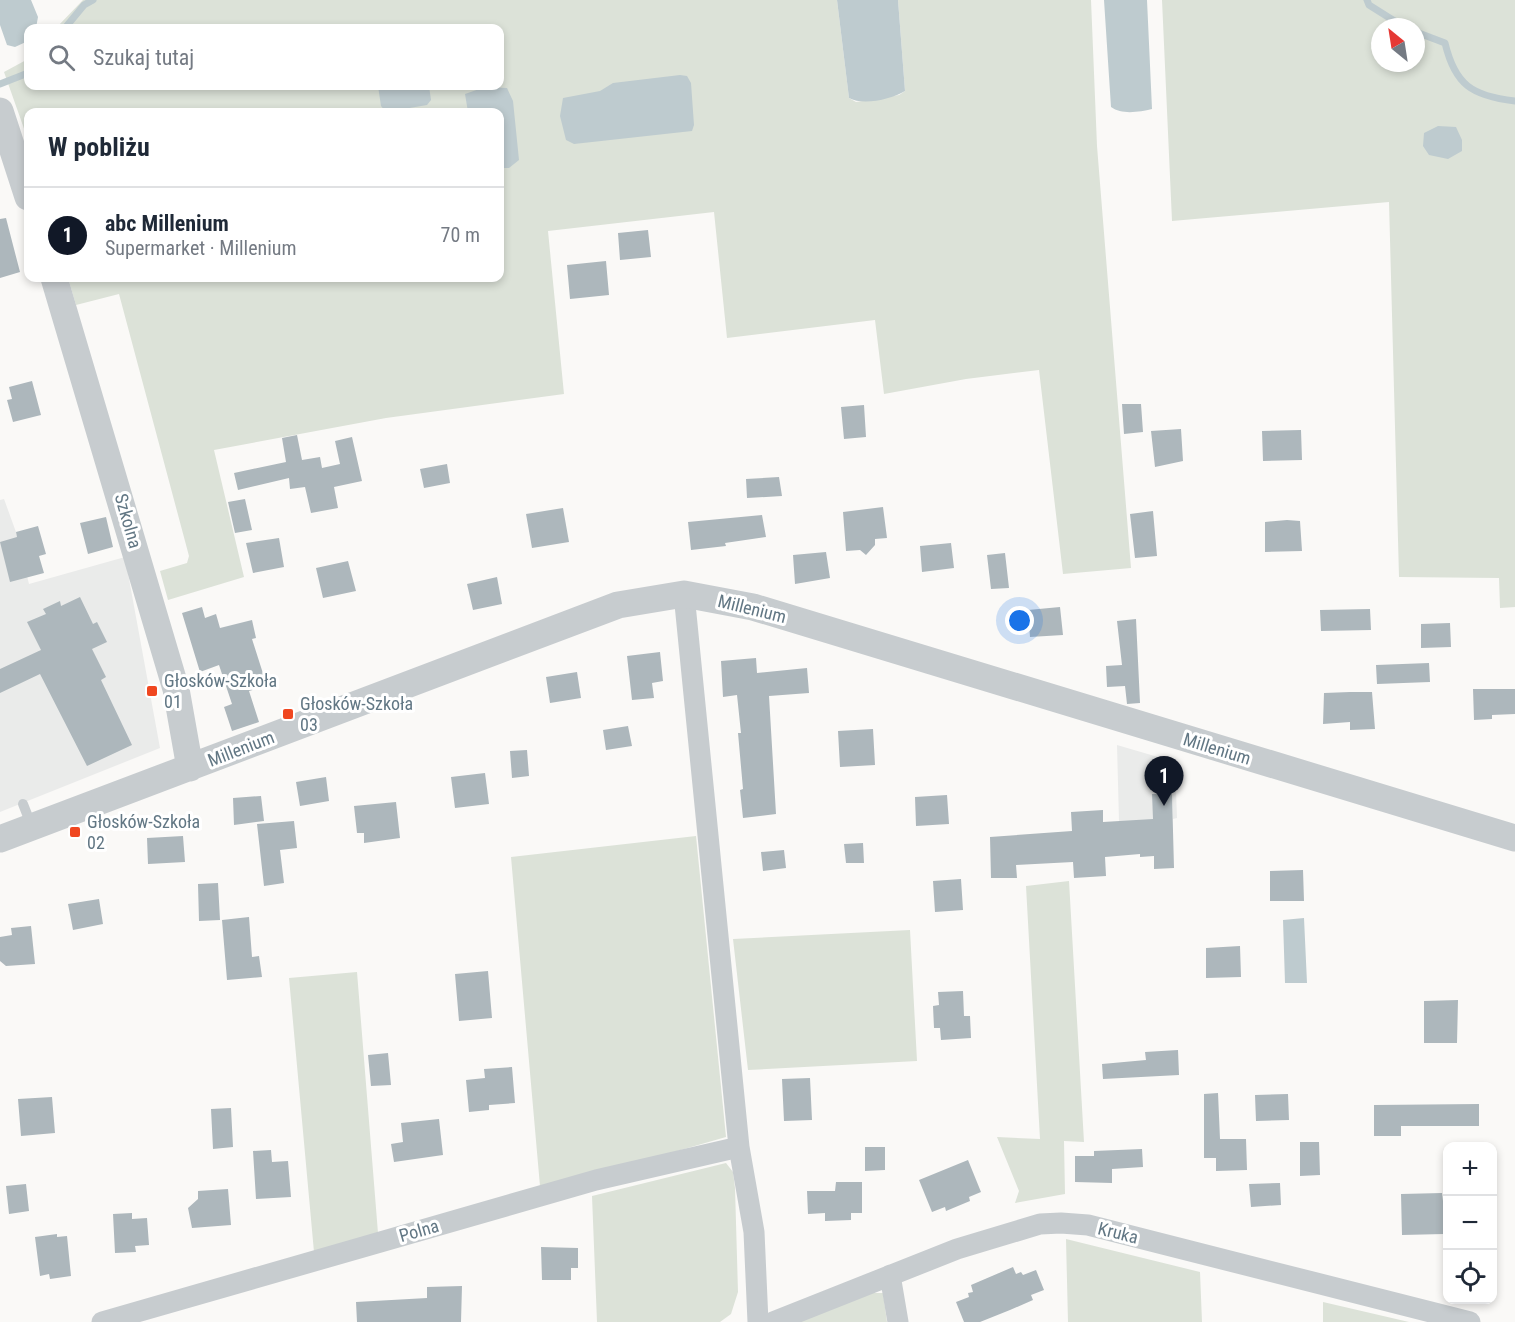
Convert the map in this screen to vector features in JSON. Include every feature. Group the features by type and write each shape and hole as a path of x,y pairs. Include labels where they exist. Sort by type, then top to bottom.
{"street":[{"path":"0,111 24,185"},
{"name":"Szkolna","path":"55,282 176,689 190,768"},
{"path":"684,594 739,1147 754,1232 758,1322"},
{"name":"Millenium","path":"0,839 28,816 190,768 618,605 684,594 753,607 1515,838"},
{"name":"Polna","path":"102,1322 596,1180 739,1147"},
{"name":"Kruka","path":"773,1322 957,1249 1040,1224 1061,1222 1088,1225 1470,1322"},
{"path":"890,1275 898,1322"}],"shaded area":[{"path":"0,0 31,0 38,17 37,24 24,24 24,43 15,47 7,45 0,25"},
{"path":"83,0 837,0 849,98 856,102 899,95 905,91 898,0 1091,0 1097,146 1131,568 1063,574 1039,370 966,379 884,394 875,320 727,338 714,212 548,231 564,394 386,418 214,450 244,577 168,600 160,571 187,563 189,556 119,294 76,305 69,282 504,282 504,108 24,108 24,129 4,72 24,61 24,90 504,90 504,24 60,24"},
{"path":"837,0 898,0 905,91 893,97 877,100 862,101 849,98"},
{"path":"1104,0 1147,0 1152,109 1125,112 1111,107"},
{"path":"1162,0 1515,0 1515,607 1500,608 1499,578 1399,577 1389,202 1172,221"},
{"path":"687,76 691,83 694,125 692,131 574,144 566,140 560,116 563,98 600,91 613,83"},
{"path":"507,88 513,101 519,160 509,168 504,168 504,108 467,108 465,94 476,90"},
{"path":"379,90 430,90 431,100 427,105 409,108 383,108"},
{"path":"1438,126 1456,127 1462,140 1462,151 1448,159 1429,155 1423,146 1424,133"},
{"path":"4,499 16,532 29,584 125,557 160,748 0,812 0,500"},
{"path":"1117,745 1175,762 1177,818 1173,819 1172,794 1152,794 1154,822 1119,821"},
{"path":"696,836 726,1137 646,1160 540,1186 511,857"},
{"path":"1069,881 1084,1142 1064,1141 1065,1194 1015,1203 1019,1191 997,1137 1040,1139 1026,886"},
{"path":"1304,918 1307,983 1285,983 1283,920"},
{"path":"910,930 917,1061 748,1070 733,939"},
{"path":"357,972 378,1233 314,1252 289,978"},
{"path":"726,1163 733,1172 735,1188 738,1292 731,1314 720,1322 597,1322 592,1196"},
{"path":"1066,1239 1200,1272 1202,1322 1068,1322"},
{"path":"870,1293 883,1293 887,1322 787,1322"},
{"path":"1323,1302 1409,1322 1323,1322"}],"building":[{"path":"6,218 20,272 0,278 0,219"},
{"path":"648,230 651,257 620,260 618,233"},
{"path":"606,261 609,295 570,299 567,265"},
{"path":"32,381 41,415 13,422 7,400 12,399 9,387"},
{"path":"1122,404 1141,404 1143,432 1124,434"},
{"path":"864,405 866,437 844,439 841,407"},
{"path":"1181,429 1183,461 1155,467 1151,431"},
{"path":"1301,430 1302,460 1263,461 1262,431"},
{"path":"297,435 302,460 320,457 322,468 340,464 335,441 352,437 362,481 334,487 338,508 311,513 305,487 290,489 289,478 238,490 234,473 286,462 282,438"},
{"path":"447,464 450,483 424,488 420,469"},
{"path":"779,477 782,496 747,498 746,479"},
{"path":"245,499 252,530 235,533 228,502"},
{"path":"883,507 887,538 875,539 875,545 866,555 860,550 846,551 843,512"},
{"path":"563,508 569,542 532,548 526,514"},
{"path":"1153,511 1157,556 1135,558 1130,514"},
{"path":"762,515 766,537 725,543 726,546 691,550 688,522"},
{"path":"106,517 113,547 88,554 80,523"},
{"path":"1300,521 1302,551 1265,552 1265,522"},
{"path":"38,526 46,554 39,556 44,573 10,582 0,542 17,537 16,532"},
{"path":"279,538 284,567 253,573 246,543"},
{"path":"951,543 954,568 922,572 920,546"},
{"path":"826,552 830,578 795,584 793,555"},
{"path":"1005,553 1009,588 991,589 987,555"},
{"path":"348,561 356,591 323,598 316,568"},
{"path":"497,577 502,604 473,610 467,584"},
{"path":"80,597 93,624 97,622 107,642 92,649 106,677 101,680 132,745 87,766 40,674 0,693 0,669 41,650 27,622 46,614 43,609 60,601 61,606"},
{"path":"202,607 205,618 216,614 220,628 252,620 256,638 252,639 267,686 249,691 259,722 232,731 224,707 232,704 219,665 200,672 182,613"},
{"path":"1060,607 1063,635 1030,637 1028,610"},
{"path":"1370,609 1371,630 1321,631 1320,610"},
{"path":"1136,619 1140,703 1127,704 1125,686 1107,687 1106,666 1122,665 1117,621"},
{"path":"1450,623 1451,647 1421,648 1421,624"},
{"path":"660,652 663,681 652,683 654,698 632,700 627,656"},
{"path":"756,658 757,673 807,668 809,693 769,696 776,814 743,818 738,733 741,733 737,695 723,697 721,661"},
{"path":"1429,663 1430,682 1377,684 1376,665"},
{"path":"577,672 581,698 550,703 546,677"},
{"path":"1473,689 1515,689 1515,714 1492,715 1492,719 1474,720"},
{"path":"1372,692 1375,729 1350,730 1350,722 1323,724 1324,693"},
{"path":"628,726 632,746 606,750 603,730"},
{"path":"873,729 875,765 840,767 838,731"},
{"path":"527,750 529,776 512,778 510,751"},
{"path":"485,773 489,804 455,808 451,777"},
{"path":"326,777 329,801 300,806 296,782"},
{"path":"1152,794 1172,794 1174,868 1154,869 1154,856 1140,857 1140,854 1105,857 1106,876 1074,878 1073,862 1016,865 1017,878 991,878 990,837 1072,831 1071,812 1103,810 1103,822 1153,819"},
{"path":"947,795 949,824 916,826 915,797"},
{"path":"261,796 264,821 234,825 233,798"},
{"path":"396,802 400,838 364,843 364,833 357,833 354,806"},
{"path":"294,821 297,848 280,850 284,883 264,886 257,824"},
{"path":"183,836 185,862 148,864 147,838"},
{"path":"863,843 864,863 846,863 844,844"},
{"path":"784,850 786,868 763,871 761,852"},
{"path":"1303,870 1304,901 1270,901 1270,871"},
{"path":"961,879 963,910 935,912 933,881"},
{"path":"218,883 220,920 199,921 198,884"},
{"path":"99,899 103,924 73,930 68,904"},
{"path":"249,917 252,957 259,956 262,977 227,980 222,920"},
{"path":"31,926 35,964 6,966 0,961 0,937 12,935 11,928"},
{"path":"1240,946 1241,977 1206,978 1206,948"},
{"path":"488,971 492,1018 459,1021 455,974"},
{"path":"963,991 964,1016 970,1016 971,1038 941,1040 940,1028 934,1028 933,1006 939,1005 938,992"},
{"path":"1458,1000 1457,1043 1424,1043 1424,1001"},
{"path":"1178,1050 1179,1075 1103,1079 1102,1064 1146,1060 1145,1052"},
{"path":"388,1053 391,1085 371,1086 368,1055"},
{"path":"512,1067 515,1103 489,1105 489,1110 469,1112 466,1080 485,1078 484,1069"},
{"path":"810,1078 812,1120 784,1121 782,1079"},
{"path":"1218,1093 1220,1139 1246,1139 1247,1170 1216,1171 1216,1158 1204,1158 1204,1094"},
{"path":"1288,1094 1289,1120 1256,1121 1255,1095"},
{"path":"52,1097 55,1133 21,1136 18,1099"},
{"path":"1479,1104 1479,1126 1401,1126 1401,1136 1374,1136 1374,1105"},
{"path":"231,1108 233,1147 213,1149 211,1109"},
{"path":"439,1119 443,1155 394,1162 391,1144 403,1142 401,1123"},
{"path":"1300,1142 1319,1142 1320,1175 1300,1176"},
{"path":"865,1147 885,1147 885,1170 865,1171"},
{"path":"1142,1149 1143,1167 1112,1169 1112,1183 1075,1182 1075,1156 1094,1156 1094,1151"},
{"path":"271,1150 272,1162 288,1161 291,1197 256,1199 253,1151"},
{"path":"968,1160 981,1192 969,1197 970,1201 946,1211 945,1207 932,1212 919,1180"},
{"path":"836,1182 862,1182 862,1213 851,1213 851,1220 825,1221 825,1213 808,1214 807,1191 835,1191"},
{"path":"1280,1183 1281,1205 1251,1207 1249,1184"},
{"path":"26,1184 29,1211 9,1214 6,1186"},
{"path":"228,1189 231,1225 192,1228 188,1208 198,1199 198,1191"},
{"path":"1442,1193 1443,1234 1402,1235 1401,1194"},
{"path":"132,1213 132,1219 147,1218 149,1245 135,1246 136,1252 115,1253 113,1214"},
{"path":"57,1234 57,1237 67,1236 71,1276 50,1279 49,1274 40,1276 35,1237"},
{"path":"541,1247 578,1248 578,1268 571,1268 571,1280 542,1280"},
{"path":"1013,1267 1016,1274 1021,1272 1023,1275 1036,1270 1044,1290 1031,1295 1033,1300 980,1322 964,1322 956,1302 969,1297 968,1293 973,1292 971,1285"},
{"path":"462,1286 461,1322 357,1322 356,1302 427,1298 427,1287"}],"waterway":[{"path":"68,24 84,5 93,0"},
{"path":"1367,0 1369,5 1390,18"},
{"path":"1425,35 1445,43 1454,69 1468,86 1487,96 1515,101"},
{"path":"0,84 24,75"}],"place":[{"name":"Głosków-Szkoła 01","path":"152,691"},
{"name":"Głosków-Szkoła 03","path":"288,714"},
{"name":"abc Millenium","path":"1164,806"},
{"name":"Głosków-Szkoła 02","path":"75,832"}]}
